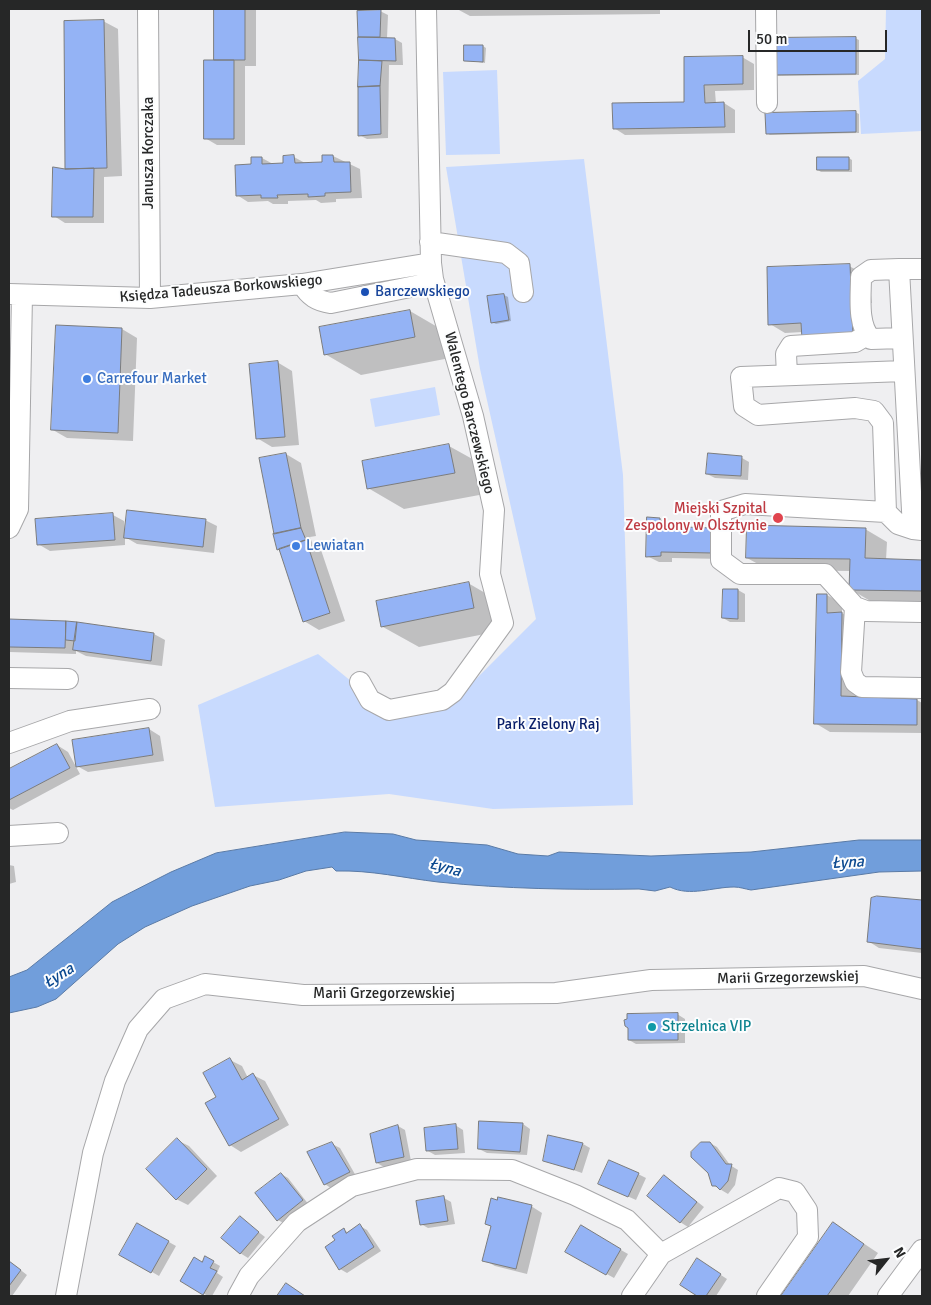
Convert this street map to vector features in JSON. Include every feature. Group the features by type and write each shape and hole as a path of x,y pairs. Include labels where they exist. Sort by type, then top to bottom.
{"street":[{"name":"Janusza Korczaka","path":"148,9 150,298"},
{"name":"Walentego Barczewskiego","path":"360,682 370,700 390,710 442,700 453,692 503,623 490,574 494,510 473,416 432,271 426,9"},
{"path":"766,9 767,103"},
{"path":"430,242 506,254 519,263 522,292"},
{"path":"899,268 904,371 918,529 898,524 886,512 745,504 721,511 721,560 740,574 824,574 855,608 866,611 922,612"},
{"path":"902,338 871,339 867,335 864,328 861,302 861,277 871,270 922,268"},
{"name":"Księdza Tadeusza Borkowskiego","path":"15,294 150,298 302,284 307,293 318,301 331,303 420,285 432,271"},
{"path":"9,528 18,509 20,463 15,294"},
{"path":"788,375 786,354 791,346 855,342 867,335"},
{"path":"886,512 883,423 874,411 854,408 758,415 744,406 741,377 904,371"},
{"path":"855,608 851,672 855,682 862,688 922,688"},
{"path":"9,678 68,680"},
{"path":"9,743 70,721 150,709"},
{"path":"9,836 58,833"},
{"name":"Marii Grzegorzewskiej","path":"66,1296 93,1152 115,1081 138,1029 164,999 205,984 303,995 546,993 651,980 864,976 922,988"},
{"path":"238,1296 249,1276 297,1222 352,1186 416,1169 512,1170 574,1195 627,1220 661,1254"},
{"path":"632,1296 661,1254 779,1188 795,1192 808,1210 808,1237 767,1296"},
{"path":"888,1296 922,1250"}],"green space":[{"path":"886,9 922,9 922,131 861,134 858,81 885,59"},
{"path":"497,70 500,154 446,155 443,72"},
{"name":"Park Zielony Raj","path":"584,159 623,475 633,805 493,809 389,794 215,807 198,705 318,654 396,718 459,696 536,619 480,369 446,167"},
{"path":"435,387 440,415 375,427 370,399"}],"water":[{"name":"Łyna","path":"345,832 393,834 416,840 487,845 518,854 548,856 559,852 651,856 751,852 859,840 922,840 922,871 879,872 751,890 726,887 685,891 670,887 655,891 639,889 514,888 336,871 332,867 306,871 279,880 250,886 192,906 145,927 118,944 56,999 37,1007 9,1013 9,977 27,970 112,902 171,872 216,853"}],"building":[{"path":"214,9 245,9 245,60 214,60"},
{"path":"381,10 380,37 358,37 357,11"},
{"path":"104,20 107,168 65,169 64,21"},
{"path":"358,37 395,38 396,61 359,60"},
{"path":"856,37 856,74 770,75 769,38"},
{"path":"464,45 483,45 483,62 464,61"},
{"path":"743,56 743,84 704,85 705,103 724,102 725,127 613,129 612,103 684,102 684,57"},
{"path":"204,60 234,60 234,139 204,139"},
{"path":"359,60 382,61 380,86 358,87"},
{"path":"380,86 381,134 358,136 358,87"},
{"path":"856,111 856,132 766,134 765,113"},
{"path":"294,155 295,163 322,162 322,155 333,155 334,162 350,162 351,192 325,193 325,196 308,197 308,194 277,195 278,198 261,198 261,195 236,196 235,165 251,164 251,157 262,157 262,164 283,163 283,156"},
{"path":"817,157 849,157 849,170 817,170"},
{"path":"53,167 65,169 94,168 93,217 52,217"},
{"path":"850,264 853,336 802,339 801,323 768,325 767,267"},
{"path":"504,294 509,320 491,323 487,296"},
{"path":"410,310 415,337 324,355 319,327"},
{"name":"Carrefour Market","path":"56,325 122,328 118,433 51,430"},
{"path":"278,361 285,437 256,439 249,364"},
{"path":"449,444 455,473 367,489 362,461"},
{"path":"286,453 301,528 274,534 259,458"},
{"path":"708,453 742,456 741,476 706,474"},
{"path":"127,510 206,519 203,547 124,538"},
{"path":"113,513 115,540 37,545 35,519"},
{"path":"647,517 660,518 660,526 712,528 712,553 661,552 661,556 646,557"},
{"path":"747,525 866,528 865,558 922,560 922,591 849,590 850,559 746,558"},
{"path":"301,528 306,540 277,550 273,534"},
{"path":"306,540 330,613 303,622 279,549"},
{"path":"469,582 474,608 381,627 376,601"},
{"path":"723,589 738,589 738,619 722,618"},
{"path":"817,594 827,594 827,613 842,612 841,696 917,699 917,725 814,724"},
{"path":"9,619 66,621 65,648 9,647"},
{"path":"66,621 77,622 75,641 66,640"},
{"path":"77,622 154,633 151,661 73,650"},
{"path":"149,728 153,755 76,767 72,740"},
{"path":"57,744 70,768 9,800 9,769"},
{"path":"877,896 922,900 922,949 867,942 871,898"},
{"name":"Strzelnica VIP","path":"678,1013 678,1040 628,1040 628,1028 625,1026 624,1020 627,1019 627,1014"},
{"path":"230,1058 242,1080 253,1073 279,1119 229,1146 205,1103 216,1097 203,1073"},
{"path":"479,1121 523,1123 520,1152 478,1149"},
{"path":"456,1124 458,1149 426,1151 424,1128"},
{"path":"398,1125 404,1157 376,1163 370,1134"},
{"path":"548,1135 583,1143 574,1170 543,1161"},
{"path":"177,1138 207,1169 176,1200 146,1169"},
{"path":"332,1142 350,1172 324,1185 307,1152"},
{"path":"701,1142 710,1142 726,1164 732,1164 728,1181 720,1190 716,1186 712,1186 708,1173 691,1157 691,1152"},
{"path":"609,1160 639,1173 628,1197 598,1184"},
{"path":"281,1173 303,1200 277,1221 255,1193"},
{"path":"664,1175 697,1202 680,1223 647,1196"},
{"path":"444,1196 448,1221 420,1225 416,1201"},
{"path":"498,1197 532,1205 516,1269 482,1261 491,1226 485,1224 491,1198 497,1200"},
{"path":"240,1216 259,1232 240,1254 221,1238"},
{"path":"833,1222 864,1244 827,1296 781,1296"},
{"path":"137,1223 169,1241 151,1273 119,1255"},
{"path":"360,1224 374,1247 339,1270 325,1247 335,1240 332,1236 344,1228 346,1233"},
{"path":"581,1225 621,1249 606,1275 565,1252"},
{"path":"205,1256 214,1261 210,1268 217,1271 203,1295 180,1281 194,1257 202,1262"},
{"path":"697,1258 721,1274 706,1296 697,1296 680,1285"},
{"path":"9,1261 21,1270 9,1286"},
{"path":"286,1283 305,1296 277,1296"}],"place":[{"name":"Barczewskiego","path":"365,292"},
{"name":"Carrefour Market","path":"87,379"},
{"name":"Miejski Szpital Zespolony w Olsztynie","path":"778,518"},
{"name":"Lewiatan","path":"296,546"},
{"name":"Strzelnica VIP","path":"652,1027"}]}
